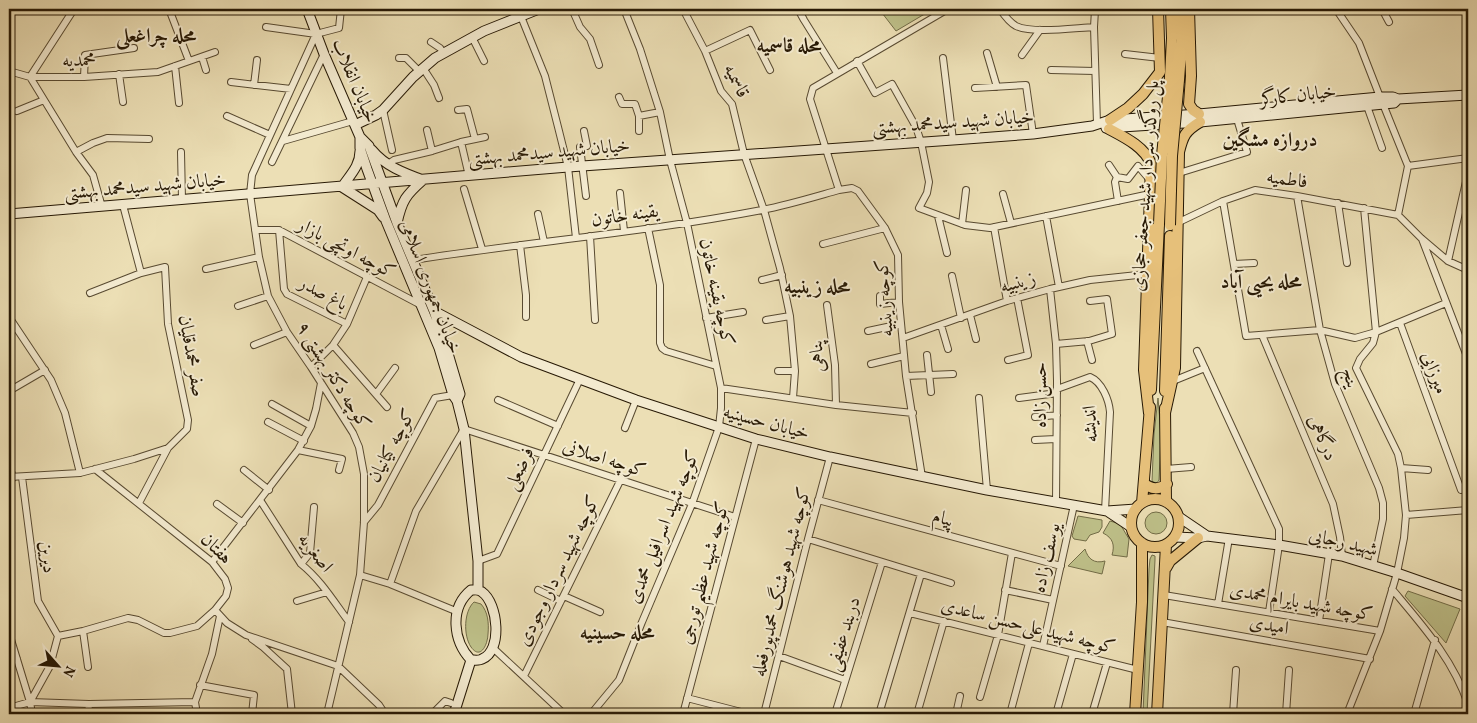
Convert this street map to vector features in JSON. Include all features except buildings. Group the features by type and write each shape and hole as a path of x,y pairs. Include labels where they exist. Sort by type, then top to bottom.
{"main road":[{"name":"خیابان انقلاب","path":"307,9 364,147"},
{"path":"354,123 376,115 383,110 435,58 519,12 539,9"},
{"path":"1158,9 1160,72 1164,82 1174,86 1184,84 1191,76"},
{"name":"پل روگذر سردار شهید جعفر حجازی","path":"1165,413 1174,224 1172,156 1175,79 1171,9"},
{"name":"پل روگذر سردار شهید جعفر حجازی","path":"1149,413 1153,366 1154,224 1162,155 1182,40 1181,9"},
{"path":"1166,501 1165,413 1175,368 1174,224 1179,152 1182,137 1199,118 1189,104 1191,76 1189,9"},
{"path":"1106,511 1139,506 1150,500 1158,499 1166,501 1175,509 1179,517 1179,526 1175,537 1166,545 1154,547 1137,539 1132,527 1133,515 1139,506 1144,483 1149,413 1144,370 1147,274 1154,224 1150,194 1151,164 1149,159 1110,124 1143,94 1160,72"},
{"name":"خیابان کارگر","path":"1199,118 1237,119 1367,106 1393,97 1398,99 1468,95"},
{"name":"خیابان کارگر","path":"1199,118 1381,101"},
{"name":"خیابان شهید سیدمحمد بهشتی","path":"9,214 568,167 1033,134 1094,125 1199,118"},
{"path":"364,147 404,173 423,180 404,199 397,223"},
{"path":"364,147 377,184"},
{"path":"364,147 356,168 342,187 378,210 386,220"},
{"name":"خیابان جمهوری اسلامی","path":"377,184 386,220 439,348 464,429 478,561 478,590"},
{"name":"خیابان جمهوری اسلامی","path":"377,184 397,223 434,312 460,394 455,398"},
{"path":"1154,224 1161,220 1169,220 1174,224"},
{"name":"خیابان حسینیه","path":"434,312 521,357 636,400 756,439 922,477 1106,511"},
{"path":"1144,483 1148,487 1156,489 1162,488 1167,484"},
{"path":"1106,511 1132,527"},
{"name":"شهید رجایی","path":"1179,517 1202,537"},
{"name":"شهید رجایی","path":"1175,537 1229,538 1342,556 1468,598"},
{"path":"1165,568 1170,561 1202,537"},
{"path":"1135,714 1142,602 1142,543"},
{"path":"1157,714 1166,545"},
{"path":"471,590 478,590 483,592 492,607 496,636 489,655 482,660 471,660 464,653 458,641 455,626 462,600 471,590"},
{"path":"455,710 471,660"}],"street":[{"path":"74,9 30,77 93,176 102,206"},
{"path":"169,9 189,61"},
{"path":"266,27 316,34 338,28 341,9"},
{"path":"572,9 580,27 590,39 599,65"},
{"name":"کوچه یقینه خاتون","path":"624,9 640,49 660,112 670,160 687,223 720,388 721,408 719,427"},
{"name":"قاسمیه","path":"683,9 722,91 732,104 744,154 764,210 782,275 790,316 795,371 793,398"},
{"path":"798,9 837,73"},
{"path":"839,190 810,99 814,88 948,9"},
{"path":"1000,9 1010,22 1026,29 1094,27"},
{"path":"1094,125 1094,27 1096,10 1112,9"},
{"path":"1336,9 1359,43 1408,166 1398,215 1448,261 1468,270"},
{"path":"1382,9 1389,22"},
{"path":"519,12 545,76 568,167 576,238"},
{"name":"قاسمیه","path":"705,52 750,30 770,70"},
{"path":"1022,55 1040,30"},
{"name":"کوچه دکتر بهشتی ۹","path":"316,34 252,175 250,194 259,257 268,296 286,332 335,404 352,433 362,460 364,474 364,522 360,575 327,714"},
{"path":"472,37 484,61"},
{"path":"431,42 440,48 444,54"},
{"path":"84,77 85,55 134,48"},
{"name":"محمدیه","path":"9,70 30,77 84,77 158,72 216,52"},
{"path":"987,53 998,87"},
{"path":"272,162 324,54"},
{"path":"1125,54 1160,58"},
{"path":"202,57 206,70"},
{"path":"399,58 406,58 422,70 434,85 439,98"},
{"path":"943,58 953,140"},
{"path":"254,84 257,60"},
{"path":"857,61 874,92 892,84 916,127 922,142 929,182 919,208 962,224 990,228 1150,194"},
{"path":"175,66 180,103"},
{"path":"1050,70 1094,71"},
{"path":"119,74 123,102"},
{"path":"232,82 291,89"},
{"path":"975,88 1026,85 1033,134"},
{"path":"619,97 622,104 635,104 639,116 639,131"},
{"path":"17,111 44,100"},
{"path":"1367,106 1382,148"},
{"path":"458,110 467,109 475,139"},
{"path":"383,110 392,150"},
{"path":"639,116 660,112"},
{"path":"227,116 270,135"},
{"path":"1178,172 1247,152 1237,119"},
{"path":"283,141 354,123"},
{"path":"427,130 432,151"},
{"path":"584,131 587,146 580,147 586,196"},
{"path":"388,164 394,160 485,137"},
{"path":"76,152 107,138 149,139"},
{"path":"461,142 469,176"},
{"path":"181,152 182,200"},
{"path":"1408,166 1468,158"},
{"path":"1109,165 1117,177 1128,179 1138,166 1150,180"},
{"path":"1448,261 1468,173"},
{"path":"1117,177 1115,182 1118,200"},
{"name":"کوچه زینبیه","path":"839,190 852,188 858,191 886,228 898,255 901,324 906,376 922,477"},
{"path":"464,189 482,249"},
{"name":"یقینه خاتون","path":"413,260 482,249 687,223 764,210 839,190"},
{"path":"962,224 966,190"},
{"name":"فاطمیه","path":"1174,224 1223,201 1255,190 1398,215"},
{"path":"620,193 624,231"},
{"path":"1003,194 1012,223"},
{"name":"ینج","path":"1297,196 1320,330 1335,384 1379,488 1383,503 1383,519 1373,566"},
{"path":"1223,201 1246,336 1320,330 1355,338 1400,323 1446,302"},
{"path":"1338,203 1347,263"},
{"path":"90,293 141,274 123,205"},
{"path":"1347,714 1380,631 1397,573 1404,538 1406,515 1398,454 1356,368 1360,359 1373,343 1376,332 1364,208"},
{"path":"538,214 544,242"},
{"path":"938,216 947,253"},
{"path":"1046,216 1059,287"},
{"path":"994,227 1007,301"},
{"name":"کوچه یقینه خاتون","path":"648,228 660,286 660,343 662,348 666,351 716,366"},
{"path":"823,244 886,228"},
{"name":"کوچه اوتچی بازار","path":"255,230 279,230 421,305"},
{"name":"باغ صدر","path":"279,230 286,294 348,324"},
{"path":"590,236 595,320"},
{"path":"1421,238 1468,359"},
{"path":"520,245 526,296 526,317"},
{"path":"206,269 259,257"},
{"path":"1234,264 1254,263"},
{"name":"صفر محمدقلیان","path":"11,478 80,473 95,469 168,448 187,430 188,420 168,324 165,267 141,274"},
{"name":"زینبیه","path":"903,338 1007,301 1050,289 1090,280 1147,274"},
{"path":"762,280 782,275"},
{"path":"952,276 961,318"},
{"name":"باغ صدر","path":"311,368 333,345 348,324 367,277"},
{"name":"حسن زاده","path":"1050,289 1056,344 1056,502"},
{"path":"238,306 268,296"},
{"path":"880,296 880,304 900,302"},
{"path":"1008,360 1028,355 1017,298"},
{"path":"1056,344 1087,341 1112,334 1107,299 1090,301"},
{"name":"پناهی","path":"828,304 835,365 836,405"},
{"path":"706,318 743,312"},
{"path":"970,315 976,339"},
{"path":"766,320 790,316"},
{"path":"9,317 51,380 65,413 80,473"},
{"name":"میرزایی","path":"1400,323 1461,490"},
{"path":"868,331 901,324"},
{"path":"940,325 948,349"},
{"path":"254,345 286,332"},
{"name":"درگاهی","path":"1262,336 1333,504 1342,556"},
{"path":"1087,341 1092,360"},
{"path":"333,345 387,407"},
{"path":"1197,351 1279,529 1279,545 1269,612"},
{"path":"927,355 930,392"},
{"path":"871,364 904,356"},
{"path":"376,394 395,368"},
{"path":"1172,381 1205,368"},
{"path":"9,391 45,370"},
{"path":"778,371 795,371"},
{"path":"906,376 953,374"},
{"name":"اندیشه","path":"1057,391 1090,377 1100,384 1108,403 1110,412 1106,511"},
{"name":"فرضعلی","path":"478,561 497,554 580,379"},
{"path":"212,562 269,490 304,441 316,409 321,383"},
{"path":"720,388 836,405 912,413"},
{"path":"1020,398 1057,391"},
{"name":"کوچه کیانیان","path":"364,522 378,505 435,398 455,398"},
{"path":"979,398 987,490"},
{"path":"498,400 558,426"},
{"path":"625,428 636,400"},
{"path":"316,409 323,401 335,404"},
{"path":"272,404 310,426"},
{"path":"1034,417 1057,415"},
{"path":"268,422 304,441"},
{"name":"کوچه شهید اسرافیل محمدی","path":"591,714 619,680 692,504 719,427"},
{"path":"390,584 416,511 464,429"},
{"name":"کوچه اصلانی","path":"464,429 735,517"},
{"name":"کوچه شهید عظیم تورجی","path":"682,714 756,439"},
{"path":"1035,440 1056,439"},
{"path":"140,503 168,448"},
{"path":"298,450 342,459 339,470"},
{"name":"کوچه شهید هوشنگ محمدپورفعله","path":"764,714 830,457"},
{"path":"9,464 11,478"},
{"path":"1166,469 1191,466"},
{"path":"1401,468 1428,470"},
{"name":"هفتان","path":"58,636 132,618 164,633 198,626 215,610 226,596 228,588 225,579 212,562 95,469"},
{"path":"244,470 269,490"},
{"name":"دیرین","path":"22,477 38,601 58,636"},
{"name":"کوچه شهید سردار وجودی","path":"524,676 621,479"},
{"name":"اصغریه","path":"260,500 301,564 327,592 349,622"},
{"name":"پیام","path":"818,500 1061,566"},
{"path":"217,504 242,523"},
{"name":"یوسف زاده","path":"1043,646 1074,506"},
{"path":"301,564 310,553 314,507"},
{"path":"1406,515 1468,510"},
{"path":"1218,604 1229,538"},
{"path":"808,539 951,582"},
{"path":"980,697 998,635 1012,553"},
{"path":"1319,621 1329,554"},
{"name":"دربند عفیفی","path":"835,714 882,562"},
{"path":"879,714 921,574"},
{"path":"360,575 390,584 458,612"},
{"path":"1392,589 1435,640 1445,656 1466,694 1468,703 1464,714"},
{"path":"538,590 600,612"},
{"path":"1006,590 1053,600"},
{"path":"297,601 327,592"},
{"name":"کوچه شهید بایرام محمدی","path":"1164,594 1380,631"},
{"path":"215,610 226,623 263,647 287,669 292,714"},
{"name":"کوچه شهید علی‌حسن ساعدی","path":"910,613 1138,670"},
{"path":"197,714 195,702 212,654 220,616"},
{"path":"917,714 944,621"},
{"name":"امیدی","path":"1162,622 1370,659"},
{"path":"83,631 88,667"},
{"path":"9,633 32,714"},
{"path":"246,635 338,666 379,705 385,714"},
{"path":"30,702 50,666 58,636"},
{"path":"1414,714 1435,640"},
{"path":"1010,714 1029,643"},
{"path":"493,648 564,714"},
{"path":"1056,714 1073,654"},
{"path":"778,656 846,680"},
{"path":"9,659 17,659"},
{"path":"1092,714 1107,663"},
{"path":"1233,714 1236,670"},
{"path":"1286,714 1289,670"},
{"path":"200,686 254,695 254,713"},
{"path":"956,714 960,696"},
{"path":"687,698 737,713 749,714"},
{"path":"432,714 445,701 455,710"},
{"path":"9,708 30,702 89,704 195,702"},
{"path":"88,714 89,704"}],"green space":[{"path":"879,9 933,9 896,31"},
{"path":"1158,398 1161,434 1159,480 1157,483 1154,483 1152,481 1154,434"},
{"path":"1156,512 1164,515 1167,523 1164,531 1156,534 1148,531 1145,523 1148,515"},
{"path":"1078,516 1102,520 1102,527 1099,532 1090,535 1086,541 1074,539 1072,536"},
{"path":"1110,521 1120,524 1129,539 1127,557 1112,555 1112,542 1103,533"},
{"path":"1085,549 1092,560 1098,562 1105,561 1102,574 1068,566"},
{"path":"1152,555 1155,556 1155,560 1147,714 1143,714 1149,569"},
{"path":"1408,591 1460,609 1446,643 1405,596"},
{"path":"474,602 481,604 487,614 488,622 487,642 483,649 478,652 468,642 466,630 468,611"}],"district":[{"name":"محله چراغعلی","path":"156,37"},
{"name":"محله قاسمیه","path":"789,47"},
{"name":"دروازه مشگین","path":"1270,141"},
{"name":"محله یحیی آباد","path":"1261,283"},
{"name":"محله زینبیه","path":"817,288"},
{"name":"محله حسینیه","path":"617,634"}]}
